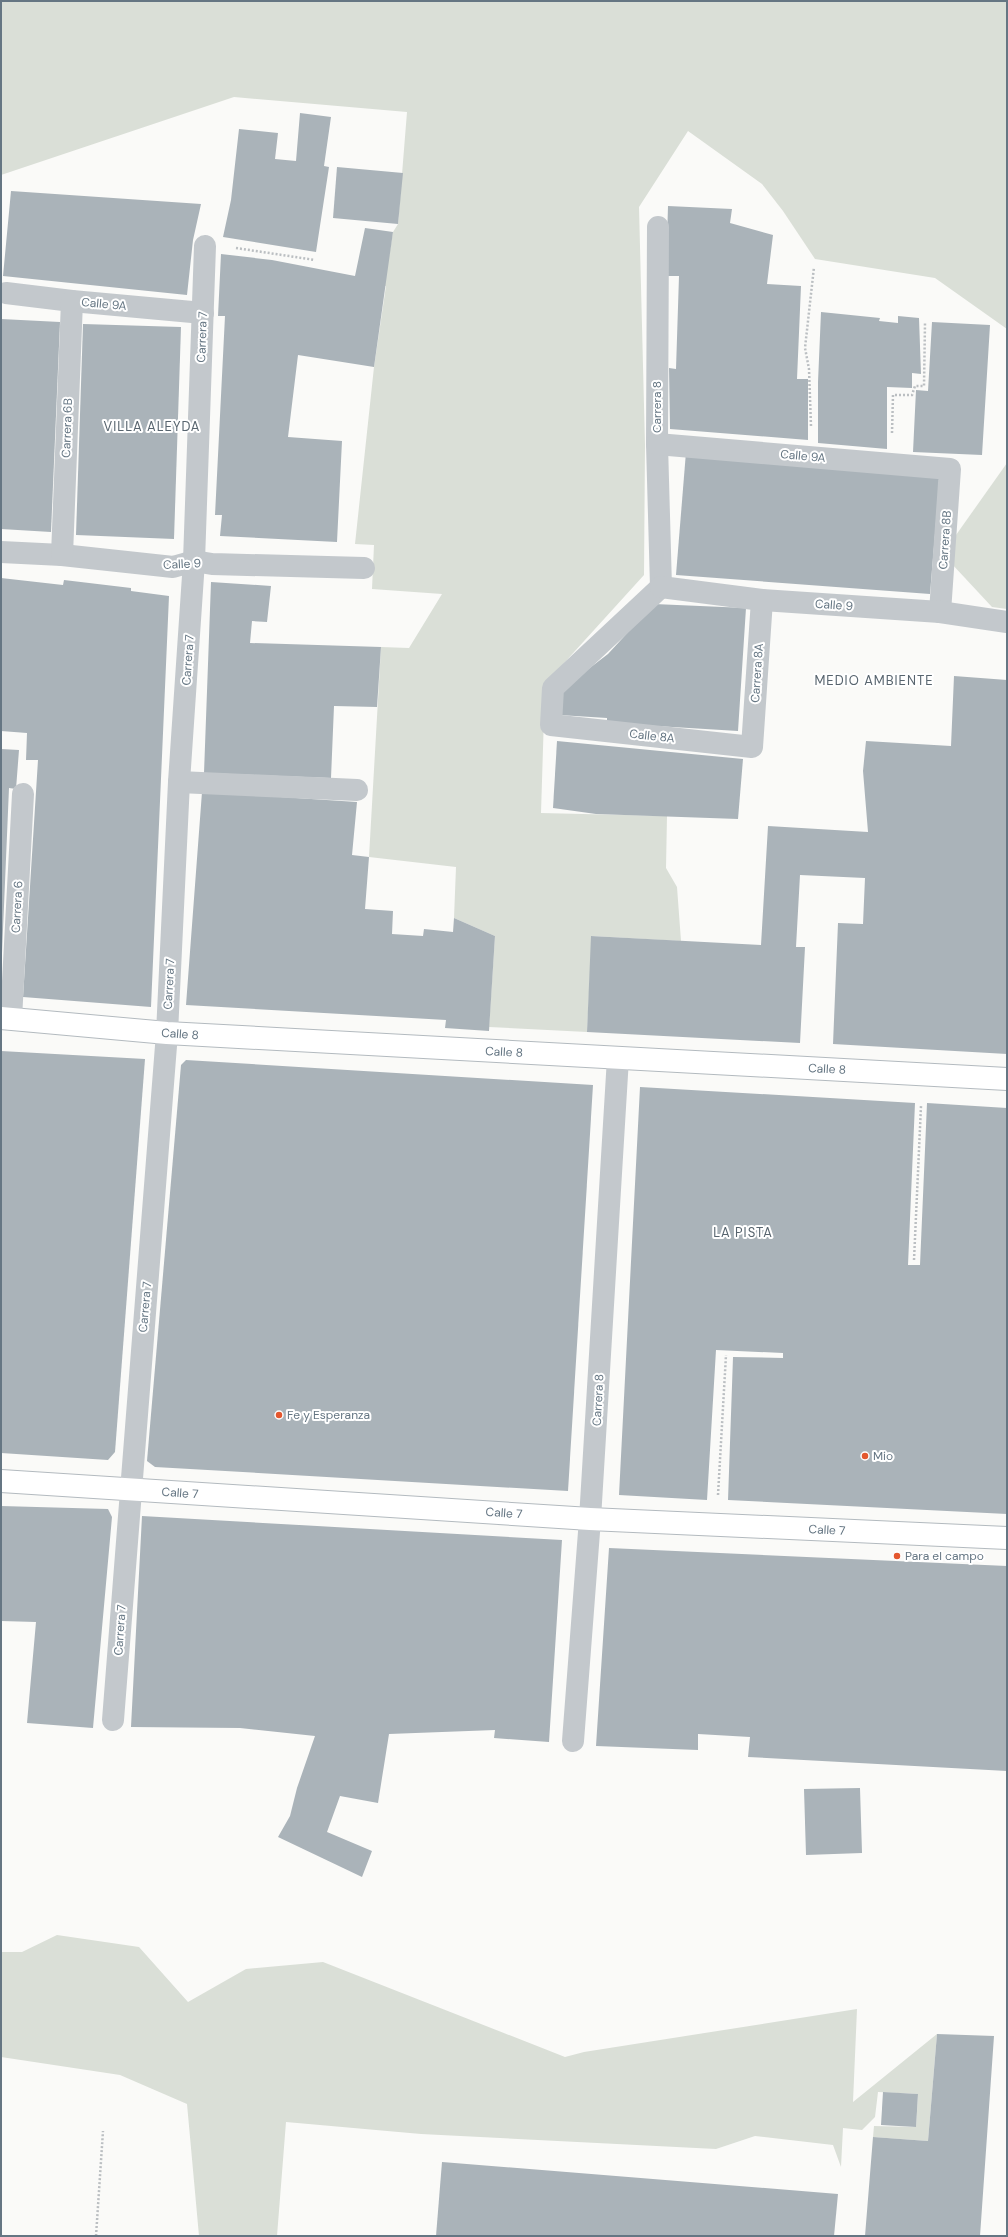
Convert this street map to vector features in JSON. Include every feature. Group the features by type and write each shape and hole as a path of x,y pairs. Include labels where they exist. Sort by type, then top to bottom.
{"main road":[{"name":"Calle 8","path":"6,1019 167,1033 1007,1079"},
{"name":"Calle 7","path":"1,1481 590,1519 1007,1538"}],"street":[{"name":"Carrera 8","path":"658,227 657,444 661,587"},
{"name":"Carrera 7","path":"113,1720 167,1033 179,782 194,561 206,246"},
{"name":"Calle 9A","path":"6,293 72,301 203,313"},
{"name":"Carrera 6B","path":"62,555 72,301"},
{"name":"Calle 9A","path":"657,444 950,469"},
{"name":"Carrera 8B","path":"940,612 950,469"},
{"name":"Calle 9","path":"1,552 62,555 173,567 194,561 212,564 364,568"},
{"name":"Calle 9","path":"661,587 762,600 940,612 1007,622"},
{"name":"Calle 8A","path":"661,587 553,688 551,725 752,747"},
{"name":"Carrera 8A","path":"752,747 762,600"},
{"path":"179,782 358,790"},
{"name":"Carrera 6","path":"6,1019 23,794"},
{"name":"Carrera 8","path":"573,1741 590,1519 618,1058"}],"path":[{"path":"206,246 216,245 316,260"},
{"path":"812,457 809,369 805,348 814,266"},
{"path":"892,463 893,394 912,395 915,386 924,386 925,323"},
{"path":"914,1260 922,1074"},
{"path":"716,1525 726,1355"},
{"path":"96,2236 103,2131"}],"shaded area":[{"path":"1,1 1007,1 1007,329 935,278 815,259 783,211 762,184 688,131 639,207 645,445 644,575 545,684 541,813 667,816 666,868 677,887 681,941 592,936 587,1032 489,1027 495,936 454,918 456,867 369,857 381,647 409,648 442,594 372,589 374,545 355,544 374,367 386,286 384,286 393,232 398,224 407,112 234,97 1,175"},
{"path":"1007,463 1007,609 992,607 951,563 956,535"},
{"path":"57,1935 139,1947 188,2002 246,1969 323,1962 565,2057 584,2052 857,2009 853,2102 937,2034 928,2141 873,2137 874,2126 916,2127 918,2094 878,2092 875,2117 862,2130 843,2128 841,2167 833,2145 755,2136 716,2149 421,2134 286,2122 277,2236 199,2236 187,2104 120,2075 1,2057 1,1952 22,1952"}],"building":[{"path":"300,113 331,117 324,166 329,167 316,252 223,237 231,200 239,129 278,133 275,159 296,161"},
{"path":"337,167 403,173 398,224 333,218"},
{"path":"11,191 201,204 193,240 187,295 3,276"},
{"path":"668,206 732,209 730,223 773,235 767,284 801,286 797,379 808,379 808,440 670,429 669,368 676,369 679,276 666,276"},
{"path":"365,228 393,232 374,367 298,355 288,437 342,441 337,542 220,536 222,515 215,515 225,316 218,316 221,254 272,260 355,276"},
{"path":"821,312 880,318 879,321 898,323 898,316 919,318 921,374 912,373 912,388 887,387 887,449 818,443 818,382"},
{"path":"1,319 60,322 51,532 1,529"},
{"path":"932,322 990,325 982,455 913,452 916,390 928,391"},
{"path":"83,324 181,327 174,539 76,535"},
{"path":"686,452 940,473 930,594 676,575"},
{"path":"1,578 63,585 64,580 131,588 131,591 169,596 151,1007 23,997 38,760 26,760 27,733 1,731"},
{"path":"211,582 271,586 267,622 252,621 250,643 381,647 377,707 334,706 331,778 204,773"},
{"path":"654,604 746,608 738,731 607,723 607,718 559,715 561,690 608,654"},
{"path":"954,676 1007,680 1007,1054 833,1044 838,923 863,924 865,878 800,875 796,947 805,947 800,1043 587,1032 591,936 761,945 768,826 868,832 863,771 866,741 951,746"},
{"path":"557,741 743,759 738,819 596,814 553,808"},
{"path":"1,749 19,750 16,789 9,788 2,953"},
{"path":"202,792 357,802 352,855 369,857 365,909 393,911 392,934 423,936 424,929 453,932 454,918 495,936 489,1031 445,1028 446,1020 186,1005"},
{"path":"1,1051 145,1059 115,1452 108,1460 1,1453"},
{"path":"186,1060 593,1085 568,1491 155,1467 147,1461 181,1065"},
{"path":"640,1087 915,1103 908,1265 920,1265 927,1103 1007,1108 1007,1514 728,1500 733,1357 783,1358 783,1353 716,1350 707,1500 619,1495"},
{"path":"1,1506 108,1509 112,1517 93,1728 27,1723 36,1622 1,1621"},
{"path":"142,1516 562,1540 549,1742 494,1738 495,1730 389,1734 378,1803 340,1796 327,1832 372,1851 362,1877 278,1837 290,1816 297,1788 315,1736 240,1728 131,1727"},
{"path":"609,1548 1007,1566 1007,1771 748,1757 750,1737 698,1734 698,1750 596,1746"},
{"path":"860,1788 862,1853 806,1855 804,1789"},
{"path":"937,2034 994,2036 980,2236 865,2236 873,2137 928,2141"},
{"path":"883,2092 918,2094 916,2127 881,2125"},
{"path":"442,2162 838,2194 834,2236 436,2236"}],"place":[{"name":"Fe y Esperanza","path":"279,1415"},
{"name":"Mio","path":"865,1456"},
{"name":"Para el campo","path":"897,1556"}],"district":[{"name":"VILLA ALEYDA","path":"152,426"},
{"name":"MEDIO AMBIENTE","path":"874,680"},
{"name":"LA PISTA","path":"743,1232"}]}
